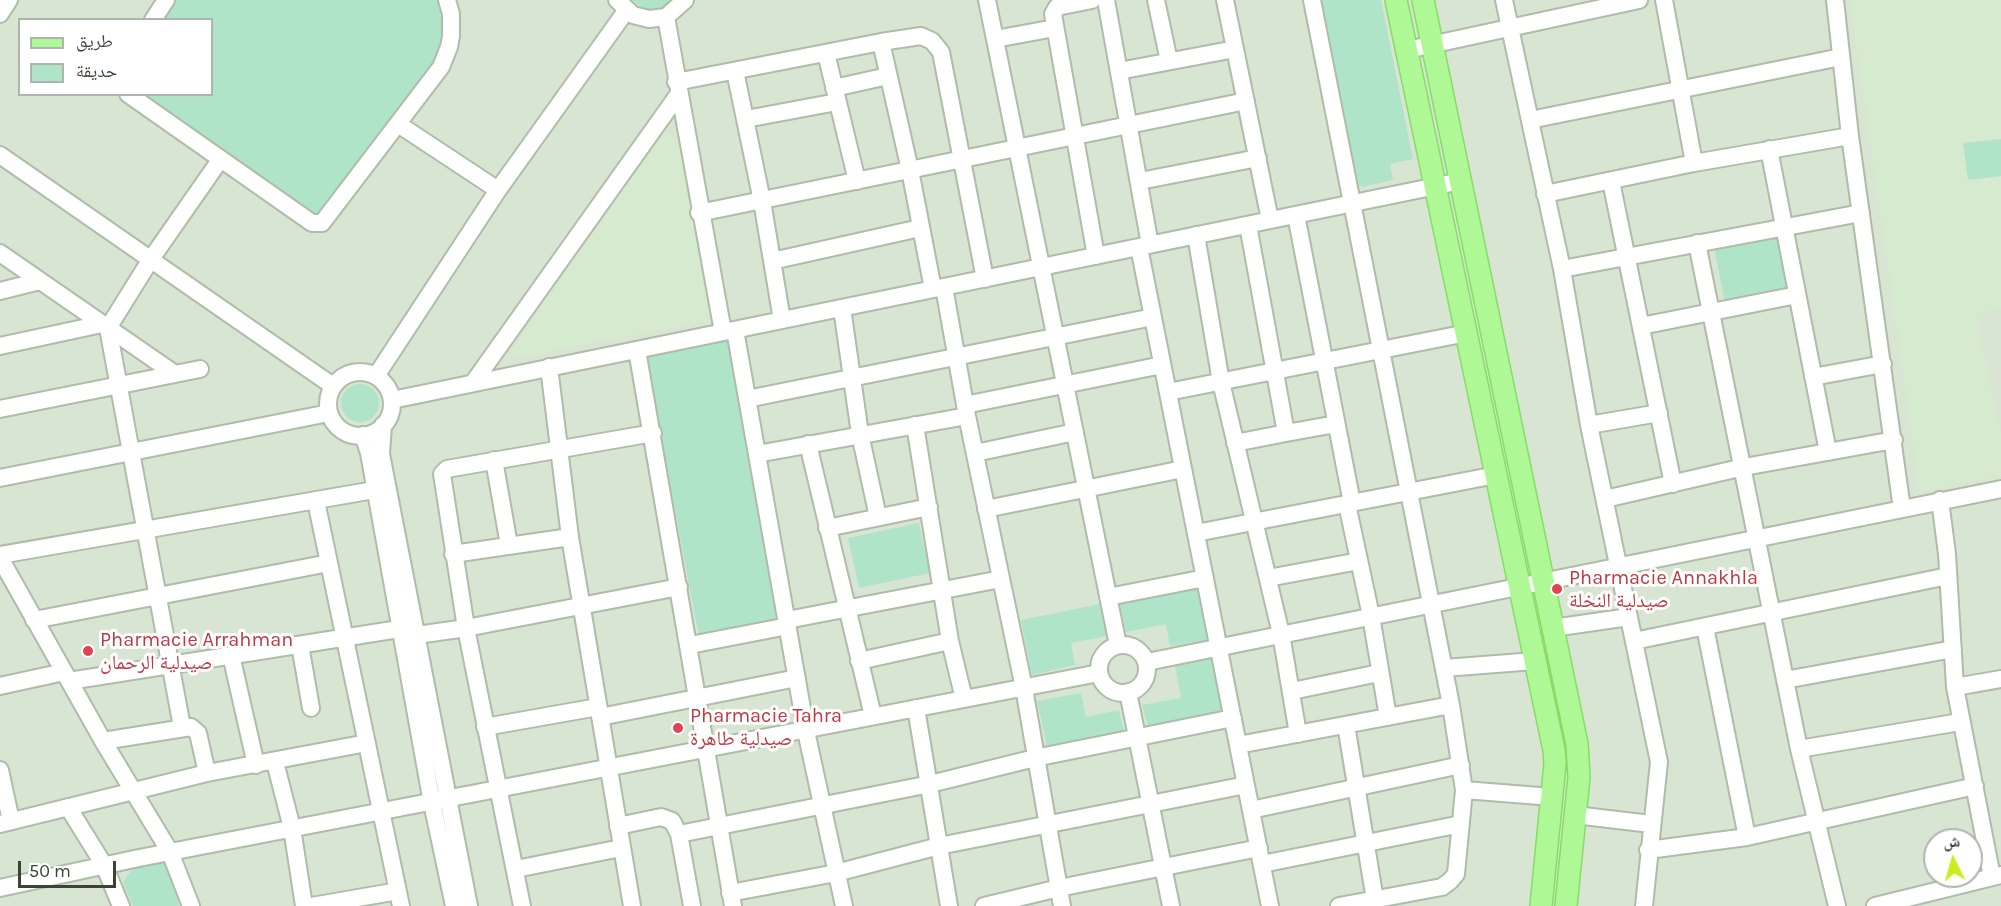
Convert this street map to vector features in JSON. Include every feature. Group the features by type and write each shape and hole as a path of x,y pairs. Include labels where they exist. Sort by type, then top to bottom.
{"main road":[{"path":"1396,0 1554,750 1552,797 1541,906"},
{"path":"1423,0 1580,761 1566,906"}],"street":[{"path":"0,14 9,0"},
{"path":"154,18 166,0"},
{"path":"131,96 312,223 322,223 446,57 452,25 447,0"},
{"path":"987,0 1118,645"},
{"path":"1092,0 1057,8 1053,14 1096,256"},
{"path":"1106,0 1140,181 1144,246 1153,317 1270,906"},
{"path":"1156,0 1168,61"},
{"path":"1225,0 1270,220"},
{"path":"1312,0 1444,668 1464,790 1456,874 1450,881 1442,887 1376,902 1339,906"},
{"path":"1504,0 1562,269 1589,425 1659,762 1648,850 1644,906"},
{"path":"1407,50 1620,2 1639,0"},
{"path":"1664,0 1694,163"},
{"path":"1835,0 1850,136 1902,509"},
{"path":"376,376 622,5 641,18 666,17 688,2"},
{"path":"666,17 699,213 747,399 806,731 824,804 844,906"},
{"path":"995,39 1055,28"},
{"path":"473,383 677,89 735,71 921,36 938,46 985,279"},
{"path":"881,42 910,170 920,228 957,358 1024,688 1062,906"},
{"path":"1119,71 1235,48"},
{"path":"826,53 857,182"},
{"path":"1530,120 1681,87 1841,57"},
{"path":"735,71 762,201 782,320"},
{"path":"746,119 835,95 888,76"},
{"path":"699,213 1246,101"},
{"path":"398,124 498,190"},
{"path":"1545,194 1769,148 1850,136"},
{"path":"1769,148 1828,452"},
{"path":"0,155 333,386"},
{"path":"1140,181 1258,158"},
{"path":"0,346 105,326 220,160"},
{"path":"1611,180 1673,484"},
{"path":"392,400 1461,181"},
{"path":"1562,269 1861,213"},
{"path":"1296,215 1325,362 1388,717"},
{"path":"1248,225 1286,433"},
{"path":"772,261 920,228"},
{"path":"1196,235 1221,382 1281,634 1298,734"},
{"path":"1697,243 1744,467 1799,749 1837,906"},
{"path":"0,253 174,374"},
{"path":"0,291 40,281"},
{"path":"1641,326 1797,295"},
{"path":"842,308 850,376 878,517"},
{"path":"747,399 850,376 957,358 1153,317"},
{"path":"105,326 132,450 182,727"},
{"path":"1168,392 1467,333"},
{"path":"638,350 690,645 731,899 939,846 1246,785"},
{"path":"1813,377 1883,364"},
{"path":"757,454 915,425 1065,385 1162,365"},
{"path":"549,368 557,450 570,537 632,906"},
{"path":"0,409 200,369"},
{"path":"383,425 363,435 342,430 329,413 328,399 333,386 340,379 358,372 376,376 384,382 392,400 390,414 383,425 381,453 417,635 454,906"},
{"path":"0,478 132,450 329,413"},
{"path":"1589,425 1659,413"},
{"path":"1235,443 1336,424"},
{"path":"915,425 950,641 964,699"},
{"path":"975,453 1075,432"},
{"path":"522,906 466,628 442,474 447,469 653,433"},
{"path":"363,435 369,453 399,629 440,802 469,906"},
{"path":"1605,499 1744,467 1894,440"},
{"path":"808,444 873,716"},
{"path":"494,460 509,545"},
{"path":"987,508 1183,469"},
{"path":"1196,533 1496,475"},
{"path":"1147,662 2001,489"},
{"path":"191,906 170,852 66,677 0,557 374,490"},
{"path":"1875,906 1997,876 1960,723 1940,500"},
{"path":"312,906 399,898 316,501"},
{"path":"827,528 928,507"},
{"path":"453,554 570,537"},
{"path":"1268,578 1359,561"},
{"path":"34,620 329,563"},
{"path":"1634,641 1948,576"},
{"path":"1108,597 1205,578"},
{"path":"690,645 847,608 1001,579"},
{"path":"0,686 170,665 399,629 417,635 466,628 581,604 679,587"},
{"path":"1553,628 1629,617"},
{"path":"1705,627 1747,837"},
{"path":"859,661 950,641"},
{"path":"1125,644 1139,650 1147,662 1146,678 1135,690 1128,692 1120,693 1106,686 1099,673 1101,658 1111,647 1118,645 1125,644"},
{"path":"300,645 311,708"},
{"path":"1785,680 1953,650"},
{"path":"231,655 256,765"},
{"path":"1444,668 1535,661"},
{"path":"0,888 292,828 440,802 497,789 1099,673"},
{"path":"1292,691 1379,674"},
{"path":"485,727 699,699 797,678"},
{"path":"1955,687 2001,679"},
{"path":"1128,692 1171,906"},
{"path":"1238,745 1451,705"},
{"path":"916,708 949,906"},
{"path":"679,834 930,784 1035,758 1233,718"},
{"path":"1799,749 1960,723"},
{"path":"1346,725 1376,902"},
{"path":"103,741 191,727 198,733 207,773"},
{"path":"0,770 5,822 207,773 367,743"},
{"path":"275,762 292,828 304,906"},
{"path":"1251,810 1461,765"},
{"path":"1648,850 1747,837 1975,786"},
{"path":"1464,790 1552,797"},
{"path":"68,807 104,865 121,906"},
{"path":"1575,815 1651,824"},
{"path":"618,826 661,817 672,820 679,834 692,906"},
{"path":"984,906 1059,888 1163,868 1366,842 1461,824"},
{"path":"516,868 621,849"}],"shaded area":[{"path":"0,0 2001,0 2001,906 0,906"},
{"path":"1850,0 2001,0 2001,307 1975,314 2001,435 2001,476 1920,492"},
{"path":"664,133 678,139 713,320 514,358 511,350"}],"green space":[{"path":"176,0 440,0 442,39 437,58 323,214 312,215 145,96 213,96 213,18 164,18"},
{"path":"632,0 676,0 660,9 651,10 643,8"},
{"path":"1321,0 1381,0 1413,159 1390,164 1393,180 1362,187 1358,183"},
{"path":"2001,139 2001,176 1968,180 1963,143"},
{"path":"1778,235 1788,291 1725,303 1714,247"},
{"path":"729,340 779,607 777,617 771,623 699,637 647,360 650,355"},
{"path":"360,384 373,390 379,403 373,416 360,422 347,416 341,403 347,390"},
{"path":"919,523 930,573 859,588 848,538"},
{"path":"1196,584 1208,640 1170,646 1166,624 1126,632 1119,600"},
{"path":"1100,604 1108,636 1071,643 1075,665 1032,675 1021,620"},
{"path":"1212,659 1223,715 1149,730 1142,705 1181,698 1175,666"},
{"path":"1081,693 1086,717 1119,710 1125,735 1048,751 1037,701"},
{"path":"147,863 167,864 179,906 133,906 123,882 135,866"}],"place":[{"name":"Pharmacie Annakhla صيدلية النخلة","path":"1557,589"},
{"name":"Pharmacie Arrahman صيدلية الرحمان","path":"88,651"},
{"name":"Pharmacie Tahra صيدلية طاهرة","path":"678,728"}]}
